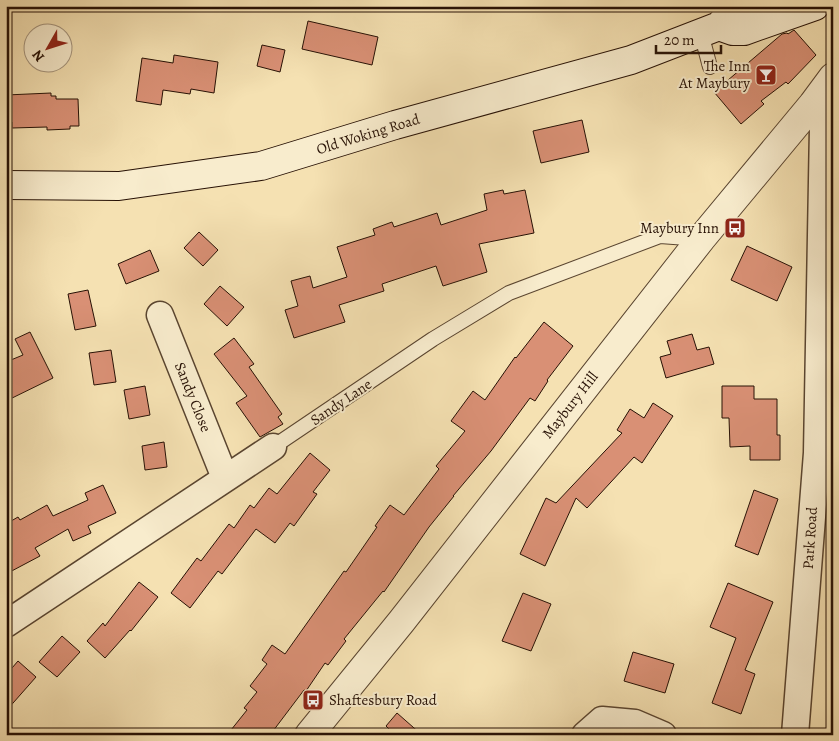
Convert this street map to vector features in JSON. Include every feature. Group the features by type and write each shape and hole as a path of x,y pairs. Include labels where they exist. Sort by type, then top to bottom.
{"main road":[{"name":"Old Woking Road","path":"6,185 119,186 262,166 405,123 631,60 710,30 734,12 750,6"},
{"path":"710,30 744,31 815,6"},
{"name":"Maybury Hill","path":"310,735 401,622 701,238 813,104 833,77"}],"street":[{"name":"Park Road","path":"796,735 817,452 828,152 823,127 813,104"},
{"name":"Sandy Close","path":"160,315 226,478"},
{"name":"Sandy Lane","path":"6,624 273,447"},
{"path":"585,735 602,720 635,723 663,735"}],"lane":[{"path":"710,30 710,67"},
{"name":"Sandy Lane","path":"273,447 432,339 509,293 660,236 701,238"}],"building":[{"path":"308,21 378,37 372,65 302,49"},
{"name":"The Inn At Maybury","path":"794,30 816,55 788,84 786,82 761,101 764,104 741,124 714,92 782,34 788,34"},
{"path":"262,45 285,50 280,72 257,66"},
{"path":"174,55 218,62 214,93 191,89 190,94 163,90 161,105 136,101 142,58 173,63"},
{"path":"51,93 51,96 56,96 56,99 78,99 79,126 70,126 70,129 47,130 47,127 12,128 12,122 6,123 6,95"},
{"path":"582,120 589,152 541,163 533,131"},
{"path":"503,190 504,194 525,190 534,233 479,244 487,272 443,286 436,266 382,284 384,291 339,305 345,322 294,338 285,310 298,306 291,281 310,276 313,288 347,277 337,247 375,235 373,229 392,222 394,227 437,213 441,225 487,210 484,194"},
{"path":"199,232 218,250 203,266 184,248"},
{"path":"747,246 792,267 777,301 731,280"},
{"path":"150,250 159,271 126,284 118,264"},
{"path":"220,286 244,307 227,326 204,304"},
{"path":"88,290 96,326 75,330 68,294"},
{"path":"544,322 573,346 547,380 535,401 530,398 491,451 429,527 384,592 344,639 346,641 328,665 325,663 306,691 304,690 270,735 227,735 247,710 244,708 257,692 250,686 267,664 262,660 272,645 285,654 344,571 346,572 390,505 404,515 439,469 436,466 465,431 451,421 473,391 485,400 515,357"},
{"path":"30,332 53,378 6,401 6,362 23,355 15,339"},
{"path":"692,334 697,350 709,347 714,364 666,378 660,357 671,354 667,341"},
{"path":"234,338 254,364 249,367 282,414 278,417 283,424 260,437 236,403 247,396 214,354"},
{"path":"111,350 116,382 94,385 89,353"},
{"path":"145,386 150,415 129,419 124,390"},
{"path":"722,386 754,386 754,399 777,399 777,435 780,435 780,460 750,460 750,446 730,447 729,418 722,418"},
{"path":"653,403 673,416 642,463 634,457 587,508 576,498 545,566 520,554 546,498 556,503 622,433 617,430 630,409 644,418"},
{"path":"164,442 167,467 145,470 142,446"},
{"path":"310,453 330,470 313,492 317,494 294,526 290,523 275,543 256,529 222,574 218,571 190,608 171,593 197,558 201,561 229,524 234,528 250,505 254,508 269,488 277,494"},
{"path":"103,485 116,513 88,526 91,533 73,541 68,529 35,548 40,556 6,574 6,524 18,517 20,520 47,505 53,516 88,500 85,493"},
{"path":"754,490 778,499 758,555 735,546"},
{"path":"139,582 158,597 131,631 105,658 87,641 103,623 105,626"},
{"path":"728,583 773,602 745,670 755,674 741,714 712,703 736,638 710,627"},
{"path":"523,593 551,604 531,651 502,641"},
{"path":"62,636 80,652 57,677 39,662"},
{"path":"633,652 674,664 665,693 624,681"},
{"path":"18,661 36,677 6,711 6,675"},
{"path":"397,713 422,735 395,735 386,726"}],"place":[{"name":"The Inn At Maybury","path":"766,75"},
{"name":"Maybury Inn","path":"735,228"},
{"name":"Shaftesbury Road","path":"313,700"}]}
